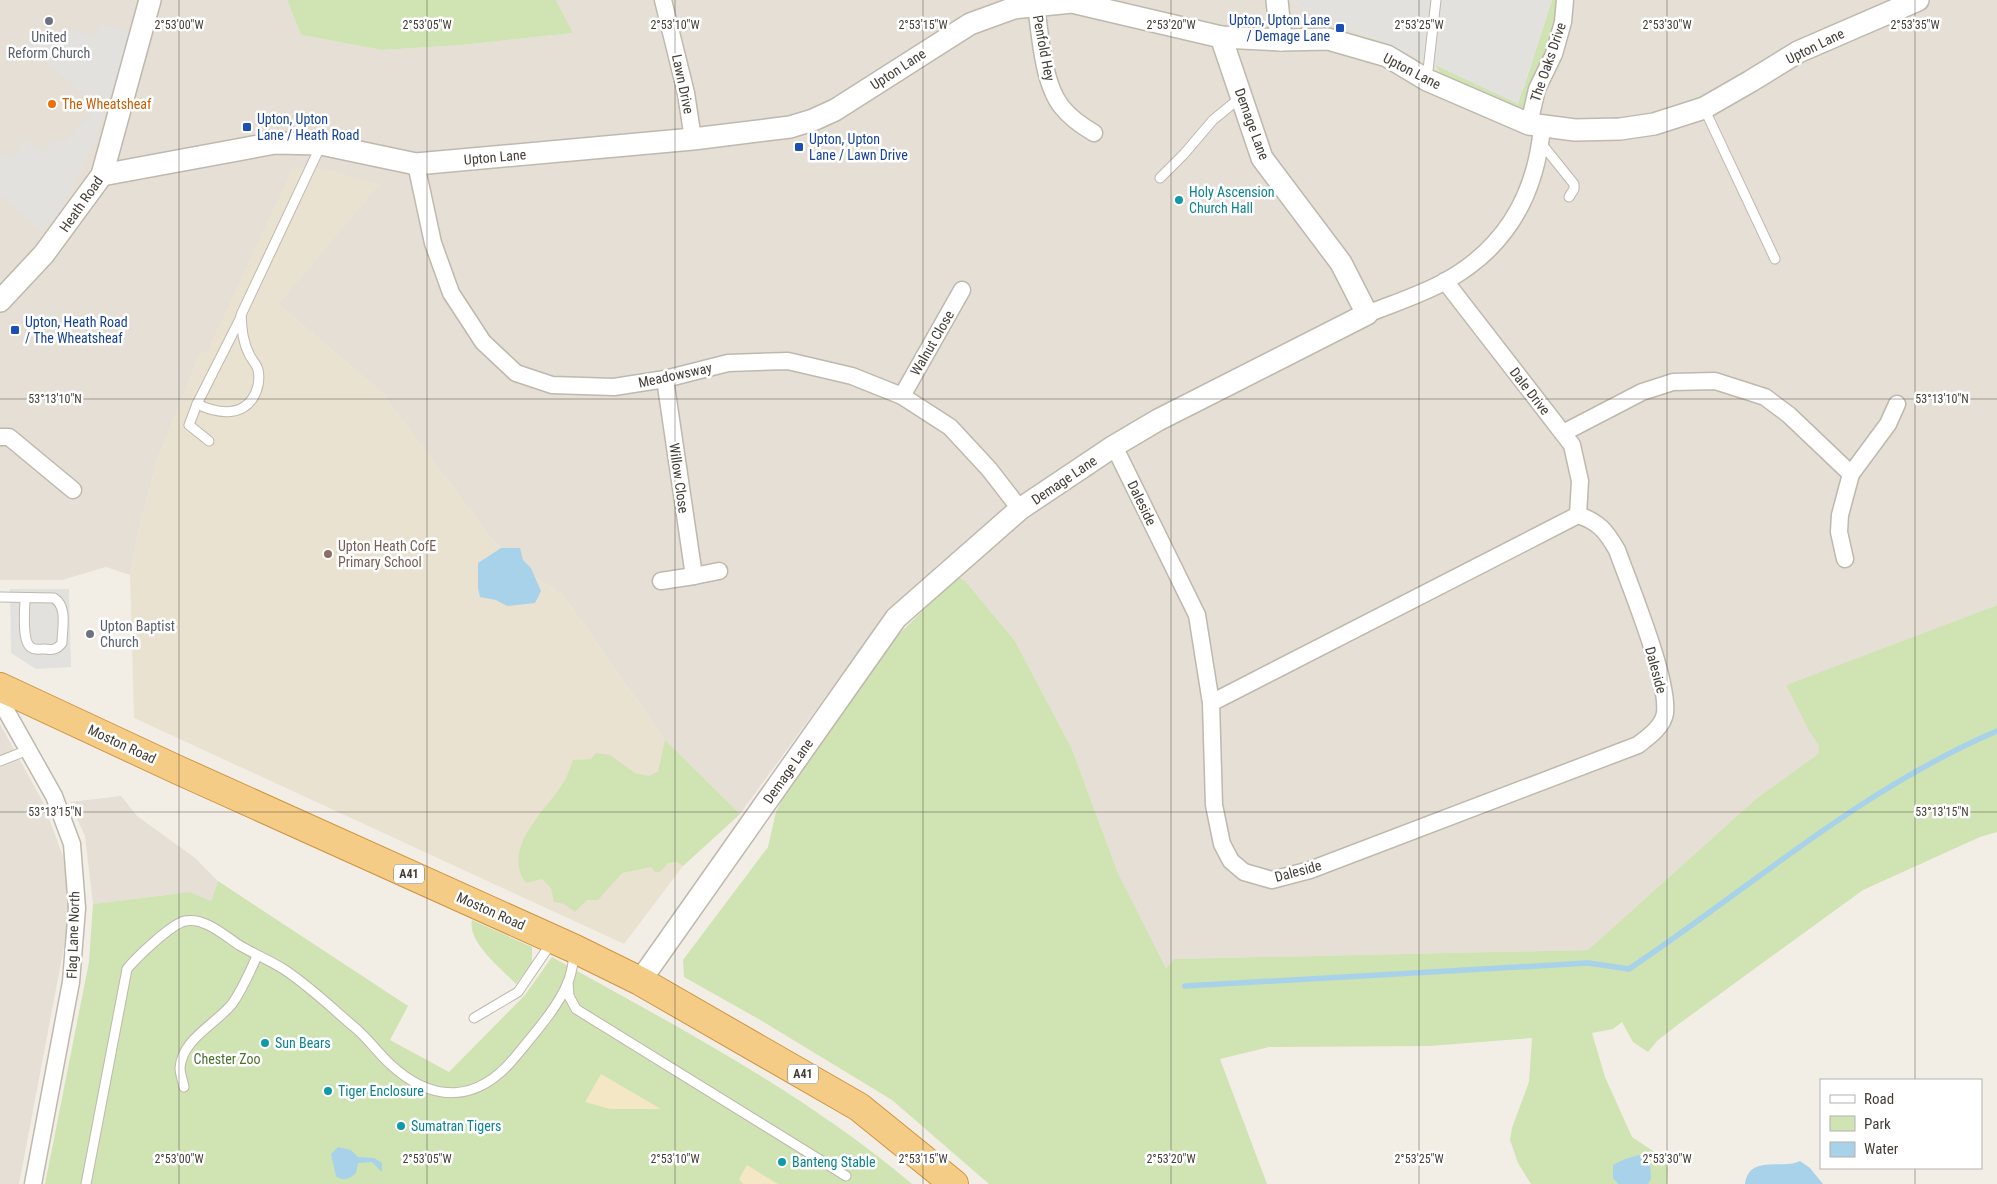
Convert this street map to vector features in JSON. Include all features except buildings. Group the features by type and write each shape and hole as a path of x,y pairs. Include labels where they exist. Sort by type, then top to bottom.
{"highway":[{"name":"Moston Road","path":"0,687 178,770 564,944 640,981 860,1107 954,1184"}],"street":[{"name":"Heath Road","path":"0,301 44,254 102,175 150,0"},
{"name":"Lawn Drive","path":"663,0 686,93 693,139"},
{"path":"1277,0 1281,40"},
{"name":"The Oaks Drive","path":"1366,314 1445,281 1478,258 1507,230 1527,197 1540,155 1537,132 1537,89 1554,54 1564,22 1565,0"},
{"name":"Upton Lane","path":"102,175 275,143 321,144 416,164 693,139 790,127 813,120 835,110 970,24 1014,8 1072,2 1221,37 1281,40 1328,39 1387,56 1426,80 1537,132 1620,129 1654,124 1704,108 1798,52 1918,0"},
{"name":"Penfold Hey","path":"1036,5 1051,87 1061,106 1077,122 1094,133"},
{"name":"Demage Lane","path":"640,981 896,618 1020,510 1114,446 1158,420 1366,314 1341,262 1262,158 1221,37"},
{"name":"Meadowsway","path":"416,164 433,243 451,293 483,342 516,373 552,385 614,387 665,380 728,363 788,361 852,376 902,396 950,427 989,469 1020,510"},
{"name":"Dale Drive","path":"1445,281 1572,445 1580,482 1578,514"},
{"name":"Walnut Close","path":"902,396 962,290"},
{"name":"Willow Close","path":"665,380 694,576"},
{"path":"1563,433 1642,392 1674,382 1715,381 1765,397 1789,416 1852,474"},
{"path":"1845,559 1840,532 1840,515 1852,474 1888,424 1897,404"},
{"path":"0,437 9,438 73,490"},
{"name":"Daleside","path":"1114,446 1197,615 1211,703 1214,805 1222,844 1231,861 1244,872 1272,880 1310,870 1638,745 1656,730 1664,715 1664,696 1658,669 1617,550 1609,535 1594,520 1578,514"},
{"path":"1211,703 1578,514"},
{"path":"661,580 720,571"},
{"name":"Flag Lane North","path":"0,700 54,796 72,844 77,908 71,982 33,1184"}],"lane":[{"path":"1426,80 1436,0"},
{"path":"1160,178 1184,154 1213,120 1242,97"},
{"path":"1704,108 1775,259"},
{"path":"1537,132 1574,184 1574,189 1569,197"},
{"path":"209,441 189,425 197,404 241,316 321,144"},
{"path":"197,404 212,411 228,412 244,408 254,396 259,382 258,368 242,338 241,316"},
{"path":"0,597 54,598 59,601 63,608 62,643 59,647 53,650 33,649 28,646 24,630 25,598"},
{"path":"0,761 28,750"},
{"path":"86,1184 127,969 138,955 183,921 196,921 209,926 292,975 355,1027 390,1064 414,1084 437,1093 457,1093 478,1088 508,1066 542,1025 568,982"},
{"path":"564,944 569,996 576,1009 846,1176"},
{"path":"474,1018 518,992 564,944"},
{"path":"184,1087 180,1068 184,1052 196,1038 218,1020 233,1002 257,956"}],"shaded area":[{"path":"0,0 287,0 301,35 382,50 462,45 573,33 556,0 1288,0 1325,20 1390,44 1518,104 1552,0 1997,0 1997,605 1786,685 1809,731 1819,746 1818,754 1757,798 1588,950 1174,959 1166,968 1117,871 1072,749 1015,641 966,582 941,562 879,623 740,814 665,740 562,594 536,578 531,568 523,560 501,548 493,541 381,392 278,304 379,184 207,353 200,354 158,458 141,521 130,575 106,567 62,580 0,580"},
{"path":"1288,0 1552,0 1518,104 1390,44 1325,20"},
{"path":"100,23 129,32 120,67 93,145 62,207 42,232 0,195 0,150 11,159 25,139 43,153 56,138 63,143 97,107 27,46 31,41 65,49 70,29 97,37"},
{"name":"Upton Heath CofE Primary School","path":"293,167 333,171 379,185 278,304 381,392 493,541 501,548 520,548 523,560 531,568 536,578 562,594 665,740 740,814 683,866 624,944 134,718 130,575 141,521 158,458 200,354 207,352"},
{"path":"10,589 69,589 71,667 36,669 11,653"},
{"path":"0,724 43,802 75,889 19,1184 0,1184"},
{"path":"121,796 137,816 195,858 218,881 211,901 190,892 93,904 85,836 70,802"}],"green space":[{"path":"287,0 556,0 573,33 462,45 382,50 301,35"},
{"path":"1552,0 1563,0 1528,108 1520,111 1442,75 1435,65 1438,21 1523,91"},
{"path":"958,576 966,582 1015,641 1072,749 1117,871 1166,968 1174,959 1588,950 1757,798 1818,754 1819,746 1809,731 1786,685 1997,605 1997,832 1980,837 1863,890 1676,1026 1657,1041 1648,1052 1633,1042 1622,1022 1613,1029 1592,1033 1605,1077 1632,1137 1659,1155 1668,1167 1667,1184 1531,1184 1518,1163 1510,1140 1512,1128 1529,1082 1532,1038 1429,1046 1269,1047 1220,1059 1267,1184 989,1184 892,1100 762,1021 684,977 683,960 768,847 776,812 794,775 899,634"},
{"path":"665,740 740,814 683,866 677,862 668,863 660,872 655,872 651,867 622,873 598,900 587,900 575,912 564,904 554,902 551,888 542,879 526,883 520,870 519,857 522,844 536,819 564,782 573,760 591,759 596,753 610,755 635,773 648,776 658,772"},
{"name":"Chester Zoo","path":"218,881 408,1006 390,1040 449,1072 525,995 552,957 692,1035 783,1090 827,1119 912,1184 45,1184 89,962 93,904 190,892 211,901"},
{"path":"472,920 532,947 532,963 516,984 480,946 472,928"}],"sand":[{"path":"601,1074 661,1109 610,1109 585,1102"},
{"path":"747,1165 778,1184 743,1184 739,1179"}],"water":[{"path":"501,548 520,548 523,560 531,568 541,591 535,603 507,606 496,600 480,597 478,563"},
{"path":"338,1147 351,1150 358,1157 374,1158 382,1163 382,1172 372,1162 358,1163 354,1175 347,1179 339,1178 336,1176 331,1154"},
{"path":"1639,1155 1650,1162 1651,1179 1648,1184 1618,1184 1613,1178 1613,1165"},
{"path":"1800,1161 1810,1168 1823,1184 1745,1184 1748,1175 1759,1166"}],"waterway":[{"path":"1185,986 1588,963 1629,969 1853,810 1899,781 1997,731"}],"place":[{"name":"United Reform Church","path":"49,21"},
{"name":"Upton, Upton Lane / Demage Lane","path":"1340,28"},
{"name":"The Wheatsheaf","path":"52,104"},
{"name":"Upton, Upton Lane / Heath Road","path":"247,127"},
{"name":"Upton, Upton Lane / Lawn Drive","path":"799,147"},
{"name":"Holy Ascension Church Hall","path":"1179,200"},
{"name":"Upton, Heath Road / The Wheatsheaf","path":"15,330"},
{"name":"Upton Heath CofE Primary School","path":"328,554"},
{"name":"Upton Baptist Church","path":"90,634"},
{"name":"Sun Bears","path":"265,1043"},
{"name":"Tiger Enclosure","path":"328,1091"},
{"name":"Sumatran Tigers","path":"401,1126"},
{"name":"Banteng Stable","path":"782,1162"}]}
